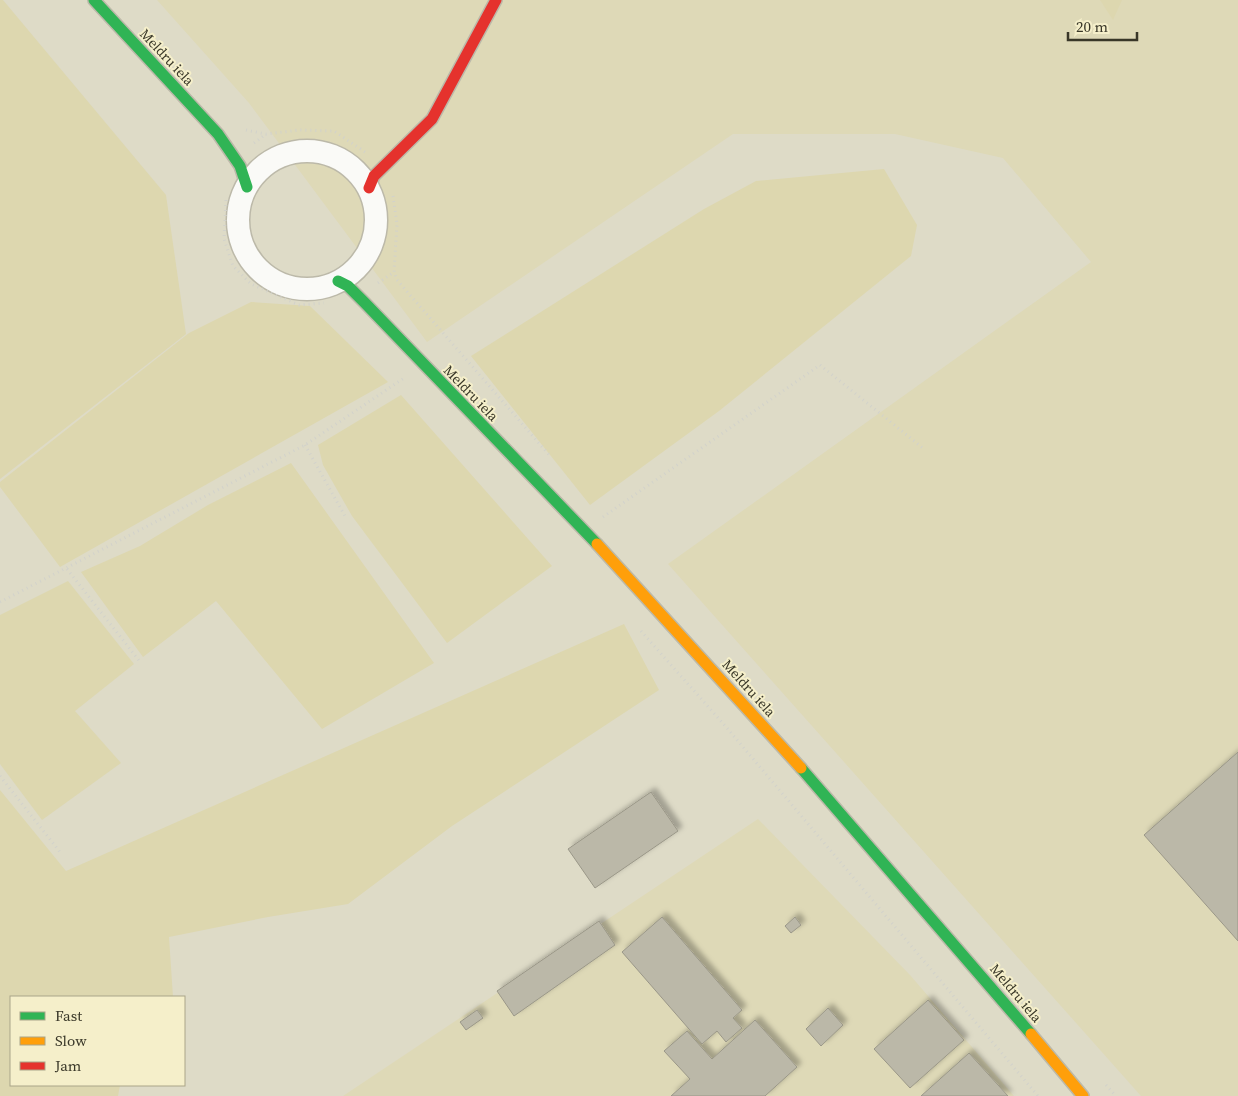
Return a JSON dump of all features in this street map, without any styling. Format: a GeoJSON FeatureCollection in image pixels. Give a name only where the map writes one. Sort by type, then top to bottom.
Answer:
{"type":"FeatureCollection","features":[{"type":"Feature","properties":{"kind":"street","name":"Meldru iela"},"geometry":{"type":"LineString","coordinates":[[94,0],[218,134],[240,166],[237,190]]}},
{"type":"Feature","properties":{"kind":"street"},"geometry":{"type":"LineString","coordinates":[[351,166],[377,164],[405,144],[432,119],[496,0]]}},
{"type":"Feature","properties":{"kind":"street"},"geometry":{"type":"LineString","coordinates":[[218,134],[245,155],[266,165]]}},
{"type":"Feature","properties":{"kind":"street"},"geometry":{"type":"LineString","coordinates":[[310,151],[330,155],[351,166],[365,180],[374,199],[377,222],[372,244],[361,264],[338,281],[324,287],[302,289],[281,284],[262,273],[248,256],[240,236],[238,215],[243,194],[237,190],[266,165],[289,153],[310,151]]}},
{"type":"Feature","properties":{"kind":"street"},"geometry":{"type":"LineString","coordinates":[[368,188],[377,164]]}},
{"type":"Feature","properties":{"kind":"street"},"geometry":{"type":"LineString","coordinates":[[361,264],[361,274],[376,314]]}},
{"type":"Feature","properties":{"kind":"street","name":"Meldru iela"},"geometry":{"type":"LineString","coordinates":[[338,281],[348,286],[376,314],[584,530],[718,675],[944,932],[1083,1096]]}},
{"type":"Feature","properties":{"kind":"path"},"geometry":{"type":"LineString","coordinates":[[240,128],[266,134],[299,130],[334,131],[377,164],[388,180],[394,205],[397,224],[394,272],[397,280],[553,459]]}},
{"type":"Feature","properties":{"kind":"path"},"geometry":{"type":"LineString","coordinates":[[237,190],[224,239],[233,266],[251,284],[299,305],[322,302],[329,304]]}},
{"type":"Feature","properties":{"kind":"path"},"geometry":{"type":"LineString","coordinates":[[584,530],[820,365],[924,449]]}},
{"type":"Feature","properties":{"kind":"path"},"geometry":{"type":"LineString","coordinates":[[0,602],[304,445],[407,376],[401,369]]}},
{"type":"Feature","properties":{"kind":"path"},"geometry":{"type":"LineString","coordinates":[[304,445],[345,516]]}},
{"type":"Feature","properties":{"kind":"path"},"geometry":{"type":"LineString","coordinates":[[597,509],[610,524]]}},
{"type":"Feature","properties":{"kind":"path"},"geometry":{"type":"LineString","coordinates":[[67,569],[141,663]]}},
{"type":"Feature","properties":{"kind":"path"},"geometry":{"type":"LineString","coordinates":[[639,630],[733,736],[1038,1096]]}},
{"type":"Feature","properties":{"kind":"path"},"geometry":{"type":"LineString","coordinates":[[0,776],[60,852]]}},
{"type":"Feature","properties":{"kind":"path"},"geometry":{"type":"LineString","coordinates":[[1103,1081],[1116,1096]]}},
{"type":"Feature","properties":{"kind":"shaded area"},"geometry":{"type":"Polygon","coordinates":[[[0,0],[3,0],[166,195],[186,334],[0,479],[0,0]]]}},
{"type":"Feature","properties":{"kind":"shaded area"},"geometry":{"type":"Polygon","coordinates":[[[157,0],[1238,0],[1238,1096],[1141,1096],[668,564],[1091,262],[1003,158],[895,134],[733,134],[427,342],[249,103],[157,0]]]}},
{"type":"Feature","properties":{"kind":"shaded area"},"geometry":{"type":"Polygon","coordinates":[[[1100,0],[1122,0],[1113,20],[1100,0]]]}},
{"type":"Feature","properties":{"kind":"shaded area"},"geometry":{"type":"Polygon","coordinates":[[[884,169],[917,225],[911,256],[719,411],[590,505],[471,356],[704,209],[756,181],[884,169]]]}},
{"type":"Feature","properties":{"kind":"shaded area"},"geometry":{"type":"Polygon","coordinates":[[[251,302],[310,306],[388,382],[60,567],[0,487],[0,482],[189,333],[251,302]]]}},
{"type":"Feature","properties":{"kind":"shaded area"},"geometry":{"type":"Polygon","coordinates":[[[401,395],[552,566],[447,643],[352,516],[323,465],[318,445],[401,395]]]}},
{"type":"Feature","properties":{"kind":"shaded area"},"geometry":{"type":"Polygon","coordinates":[[[291,463],[434,663],[322,729],[216,601],[143,657],[81,572],[140,546],[208,505],[291,463]]]}},
{"type":"Feature","properties":{"kind":"shaded area"},"geometry":{"type":"Polygon","coordinates":[[[68,581],[134,664],[75,711],[121,763],[42,820],[0,764],[0,615],[68,581]]]}},
{"type":"Feature","properties":{"kind":"shaded area"},"geometry":{"type":"Polygon","coordinates":[[[624,624],[659,690],[452,826],[348,904],[268,917],[169,937],[173,996],[10,996],[10,1086],[120,1086],[118,1096],[0,1096],[0,790],[66,871],[624,624]]]}},
{"type":"Feature","properties":{"kind":"shaded area"},"geometry":{"type":"Polygon","coordinates":[[[758,819],[910,975],[1014,1096],[343,1096],[758,819]]]}},
{"type":"Feature","properties":{"kind":"building"},"geometry":{"type":"Polygon","coordinates":[[[1238,752],[1238,941],[1144,835],[1238,752]]]}},
{"type":"Feature","properties":{"kind":"building"},"geometry":{"type":"Polygon","coordinates":[[[651,792],[678,831],[595,888],[568,849],[651,792]]]}},
{"type":"Feature","properties":{"kind":"building"},"geometry":{"type":"Polygon","coordinates":[[[662,917],[742,1010],[733,1018],[742,1028],[726,1042],[717,1031],[702,1044],[622,952],[662,917]]]}},
{"type":"Feature","properties":{"kind":"building"},"geometry":{"type":"Polygon","coordinates":[[[795,917],[801,925],[791,933],[785,926],[795,917]]]}},
{"type":"Feature","properties":{"kind":"building"},"geometry":{"type":"Polygon","coordinates":[[[599,921],[615,945],[514,1016],[497,991],[599,921]]]}},
{"type":"Feature","properties":{"kind":"building"},"geometry":{"type":"Polygon","coordinates":[[[928,1000],[964,1040],[910,1088],[874,1049],[928,1000]]]}},
{"type":"Feature","properties":{"kind":"building"},"geometry":{"type":"Polygon","coordinates":[[[828,1008],[843,1025],[821,1046],[806,1029],[828,1008]]]}},
{"type":"Feature","properties":{"kind":"building"},"geometry":{"type":"Polygon","coordinates":[[[477,1010],[483,1018],[466,1030],[460,1022],[477,1010]]]}},
{"type":"Feature","properties":{"kind":"building"},"geometry":{"type":"Polygon","coordinates":[[[755,1020],[797,1067],[765,1096],[671,1096],[690,1079],[664,1051],[687,1031],[712,1059],[755,1020]]]}},
{"type":"Feature","properties":{"kind":"building"},"geometry":{"type":"Polygon","coordinates":[[[969,1053],[1008,1096],[921,1096],[969,1053]]]}},
{"type":"Feature","properties":{"kind":"traffic: fast"},"geometry":{"type":"LineString","coordinates":[[94,0],[218,134],[240,166],[247,187]]}},
{"type":"Feature","properties":{"kind":"traffic: fast"},"geometry":{"type":"LineString","coordinates":[[338,281],[348,286],[365,303],[597,544]]}},
{"type":"Feature","properties":{"kind":"traffic: fast"},"geometry":{"type":"LineString","coordinates":[[801,768],[1031,1034]]}},
{"type":"Feature","properties":{"kind":"traffic: slow"},"geometry":{"type":"LineString","coordinates":[[597,544],[801,768]]}},
{"type":"Feature","properties":{"kind":"traffic: slow"},"geometry":{"type":"LineString","coordinates":[[1031,1034],[1083,1096]]}},
{"type":"Feature","properties":{"kind":"traffic: jam"},"geometry":{"type":"LineString","coordinates":[[369,188],[374,176],[432,119],[496,0]]}}]}
